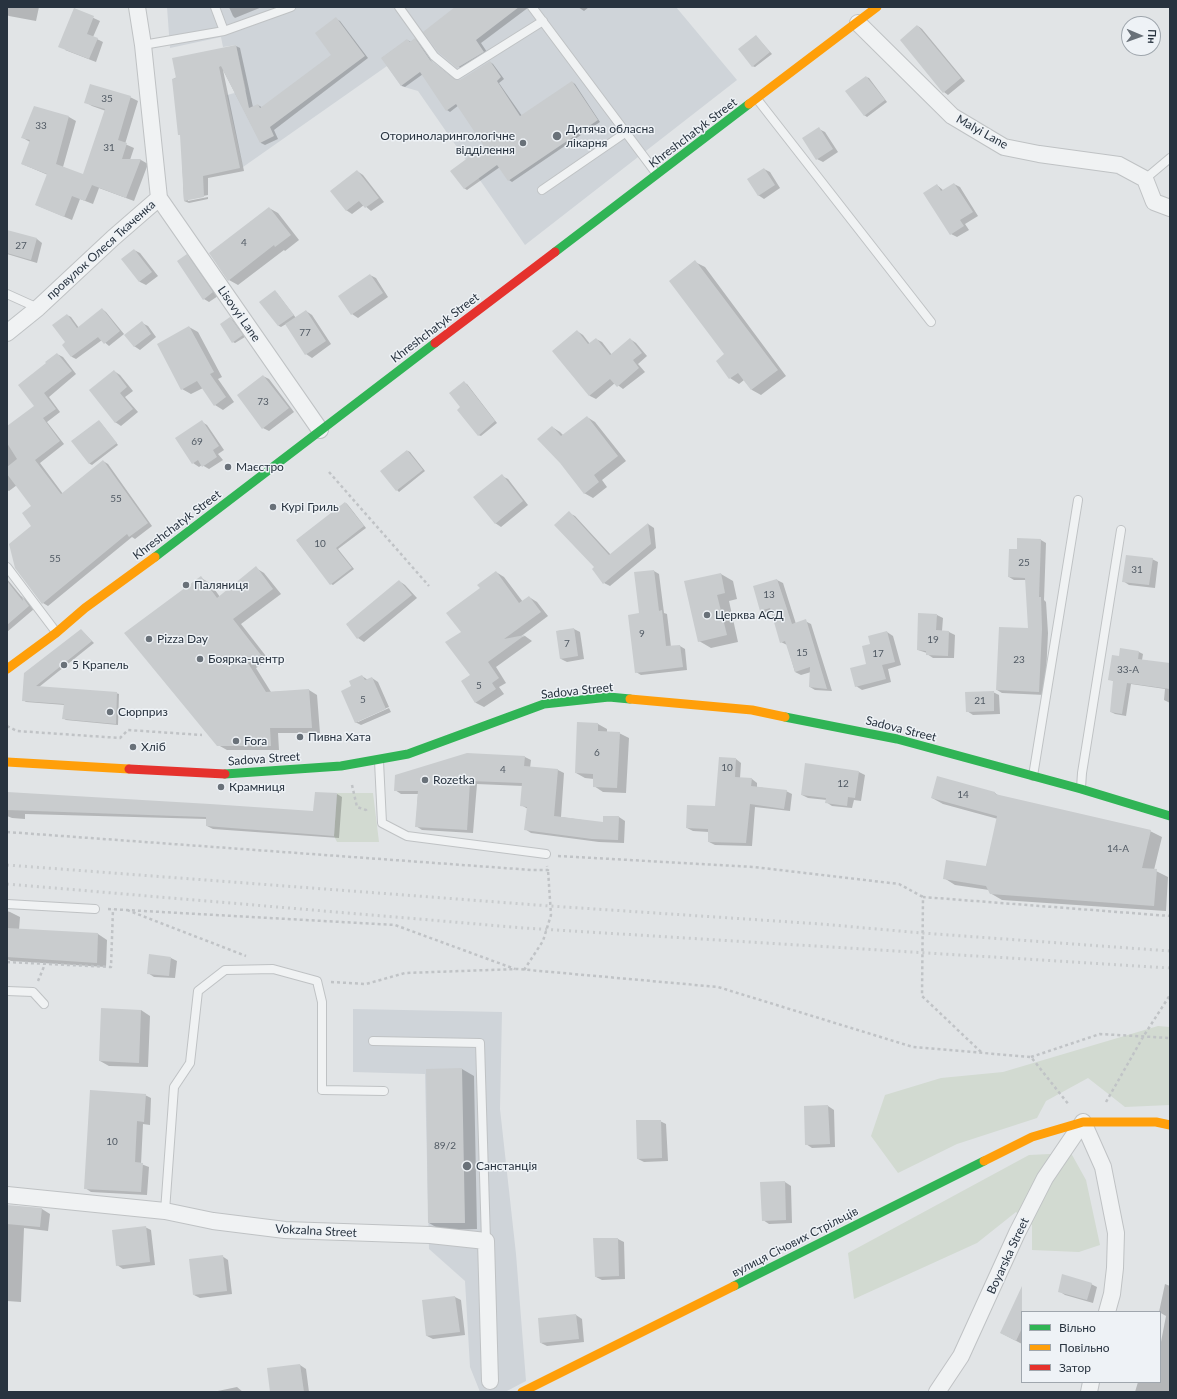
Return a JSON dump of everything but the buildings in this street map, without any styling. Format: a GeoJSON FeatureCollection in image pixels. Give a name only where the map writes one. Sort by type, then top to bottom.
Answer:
{"type":"FeatureCollection","features":[{"type":"Feature","properties":{"kind":"street","name":"провулок Олеся Ткаченка"},"geometry":{"type":"LineString","coordinates":[[7,333],[38,308],[113,238],[159,198],[143,45],[137,7]]}},
{"type":"Feature","properties":{"kind":"street","name":"Khreshchatyk Street"},"geometry":{"type":"LineString","coordinates":[[7,669],[56,633],[85,608],[134,574],[299,448],[320,430],[878,7]]}},
{"type":"Feature","properties":{"kind":"street","name":"Malyi Lane"},"geometry":{"type":"LineString","coordinates":[[858,23],[952,116],[1004,147],[1039,154],[1119,165],[1145,179]]}},
{"type":"Feature","properties":{"kind":"street"},"geometry":{"type":"LineString","coordinates":[[1145,179],[1154,202],[1170,208]]}},
{"type":"Feature","properties":{"kind":"street","name":"Lisovyi Lane"},"geometry":{"type":"LineString","coordinates":[[159,198],[320,430]]}},
{"type":"Feature","properties":{"kind":"street","name":"Sadova Street"},"geometry":{"type":"LineString","coordinates":[[7,762],[222,774],[341,766],[408,754],[544,704],[609,697],[752,710],[897,738],[1081,789],[1170,816]]}},
{"type":"Feature","properties":{"kind":"street"},"geometry":{"type":"LineString","coordinates":[[1083,1122],[1102,1167],[1116,1233],[1115,1268],[1112,1294],[1107,1311]]}},
{"type":"Feature","properties":{"kind":"street","name":"вулиця Січових Стрільців"},"geometry":{"type":"LineString","coordinates":[[522,1392],[1032,1138],[1083,1122],[1156,1122],[1170,1125]]}},
{"type":"Feature","properties":{"kind":"street","name":"Boyarska Street"},"geometry":{"type":"LineString","coordinates":[[937,1392],[961,1356],[1017,1233],[1046,1178],[1083,1122]]}},
{"type":"Feature","properties":{"kind":"street","name":"Vokzalna Street"},"geometry":{"type":"LineString","coordinates":[[7,1195],[165,1211],[213,1221],[285,1230],[430,1235],[486,1241]]}},
{"type":"Feature","properties":{"kind":"street"},"geometry":{"type":"LineString","coordinates":[[486,1241],[490,1381]]}},
{"type":"Feature","properties":{"kind":"lane"},"geometry":{"type":"LineString","coordinates":[[215,7],[224,32]]}},
{"type":"Feature","properties":{"kind":"lane"},"geometry":{"type":"LineString","coordinates":[[143,45],[224,32],[291,7]]}},
{"type":"Feature","properties":{"kind":"lane"},"geometry":{"type":"LineString","coordinates":[[399,7],[434,56],[457,75],[543,21]]}},
{"type":"Feature","properties":{"kind":"lane"},"geometry":{"type":"LineString","coordinates":[[532,7],[657,175]]}},
{"type":"Feature","properties":{"kind":"lane"},"geometry":{"type":"LineString","coordinates":[[757,99],[931,322]]}},
{"type":"Feature","properties":{"kind":"lane"},"geometry":{"type":"LineString","coordinates":[[542,190],[625,133]]}},
{"type":"Feature","properties":{"kind":"lane"},"geometry":{"type":"LineString","coordinates":[[1145,179],[1170,158]]}},
{"type":"Feature","properties":{"kind":"lane"},"geometry":{"type":"LineString","coordinates":[[7,294],[38,308]]}},
{"type":"Feature","properties":{"kind":"lane"},"geometry":{"type":"LineString","coordinates":[[1033,776],[1078,500]]}},
{"type":"Feature","properties":{"kind":"lane"},"geometry":{"type":"LineString","coordinates":[[1081,789],[1082,773],[1121,530]]}},
{"type":"Feature","properties":{"kind":"lane"},"geometry":{"type":"LineString","coordinates":[[7,567],[56,633]]}},
{"type":"Feature","properties":{"kind":"lane"},"geometry":{"type":"LineString","coordinates":[[379,759],[382,823],[407,836],[546,854]]}},
{"type":"Feature","properties":{"kind":"lane"},"geometry":{"type":"LineString","coordinates":[[7,904],[95,909]]}},
{"type":"Feature","properties":{"kind":"lane"},"geometry":{"type":"LineString","coordinates":[[165,1211],[174,1087],[190,1063],[198,991],[225,970],[273,968],[317,981],[322,1002],[322,1090],[384,1091]]}},
{"type":"Feature","properties":{"kind":"lane"},"geometry":{"type":"LineString","coordinates":[[7,991],[33,992],[44,1004]]}},
{"type":"Feature","properties":{"kind":"lane"},"geometry":{"type":"LineString","coordinates":[[372,1041],[480,1043],[486,1241]]}},
{"type":"Feature","properties":{"kind":"path"},"geometry":{"type":"LineString","coordinates":[[329,472],[429,586]]}},
{"type":"Feature","properties":{"kind":"path"},"geometry":{"type":"LineString","coordinates":[[7,726],[17,732],[120,738],[128,730],[202,734]]}},
{"type":"Feature","properties":{"kind":"path"},"geometry":{"type":"LineString","coordinates":[[350,779],[357,807],[366,810],[370,820],[382,823]]}},
{"type":"Feature","properties":{"kind":"path"},"geometry":{"type":"LineString","coordinates":[[7,832],[532,870]]}},
{"type":"Feature","properties":{"kind":"path"},"geometry":{"type":"LineString","coordinates":[[546,854],[577,858],[754,867],[898,884],[923,897],[1170,916]]}},
{"type":"Feature","properties":{"kind":"path"},"geometry":{"type":"LineString","coordinates":[[524,970],[543,941],[551,915],[548,870]]}},
{"type":"Feature","properties":{"kind":"path"},"geometry":{"type":"LineString","coordinates":[[923,897],[922,996],[982,1052]]}},
{"type":"Feature","properties":{"kind":"path"},"geometry":{"type":"LineString","coordinates":[[95,909],[395,925],[518,969],[718,987],[913,1047],[1031,1057],[1100,1034],[1170,1038]]}},
{"type":"Feature","properties":{"kind":"path"},"geometry":{"type":"LineString","coordinates":[[7,962],[111,967],[113,909]]}},
{"type":"Feature","properties":{"kind":"path"},"geometry":{"type":"LineString","coordinates":[[125,910],[244,955],[273,968]]}},
{"type":"Feature","properties":{"kind":"path"},"geometry":{"type":"LineString","coordinates":[[317,981],[366,984],[405,973],[518,969]]}},
{"type":"Feature","properties":{"kind":"path"},"geometry":{"type":"LineString","coordinates":[[1031,1057],[1083,1122],[1108,1100],[1170,995]]}},
{"type":"Feature","properties":{"kind":"shaded area","name":"Дитяча обласна лікарня"},"geometry":{"type":"Polygon","coordinates":[[[167,7],[676,7],[737,80],[525,245],[418,91],[401,86],[387,66],[243,167],[227,95],[246,90],[236,45],[223,47],[221,37],[170,48],[167,7]]]}},
{"type":"Feature","properties":{"kind":"shaded area"},"geometry":{"type":"Polygon","coordinates":[[[337,793],[373,793],[379,842],[337,842],[334,836],[337,793]]]}},
{"type":"Feature","properties":{"kind":"shaded area","name":"Санстанція"},"geometry":{"type":"Polygon","coordinates":[[[353,1009],[502,1012],[500,1109],[516,1254],[526,1381],[505,1392],[480,1392],[470,1367],[465,1281],[429,1249],[425,1074],[353,1072],[353,1009]]]}},
{"type":"Feature","properties":{"kind":"shaded area"},"geometry":{"type":"Polygon","coordinates":[[[1158,1026],[1170,1027],[1170,1105],[1125,1107],[1088,1078],[1046,1101],[1037,1118],[957,1144],[898,1173],[871,1136],[885,1095],[941,1078],[1003,1072],[1158,1026]]]}},
{"type":"Feature","properties":{"kind":"shaded area"},"geometry":{"type":"Polygon","coordinates":[[[1071,1153],[1086,1180],[1100,1245],[1079,1252],[1032,1250],[1032,1225],[1016,1212],[977,1243],[854,1299],[848,1253],[1029,1155],[1071,1153]]]}},
{"type":"Feature","properties":{"kind":"railway"},"geometry":{"type":"LineString","coordinates":[[7,865],[1170,951]]}},
{"type":"Feature","properties":{"kind":"railway"},"geometry":{"type":"LineString","coordinates":[[7,884],[524,928],[1170,968]]}},
{"type":"Feature","properties":{"kind":"traffic: fast"},"geometry":{"type":"LineString","coordinates":[[555,252],[749,104]]}},
{"type":"Feature","properties":{"kind":"traffic: fast"},"geometry":{"type":"LineString","coordinates":[[155,557],[435,343]]}},
{"type":"Feature","properties":{"kind":"traffic: fast"},"geometry":{"type":"LineString","coordinates":[[225,774],[341,766],[408,754],[544,704],[609,697],[630,699]]}},
{"type":"Feature","properties":{"kind":"traffic: fast"},"geometry":{"type":"LineString","coordinates":[[785,717],[897,739],[1081,789],[1170,816]]}},
{"type":"Feature","properties":{"kind":"traffic: fast"},"geometry":{"type":"LineString","coordinates":[[734,1286],[984,1161]]}},
{"type":"Feature","properties":{"kind":"traffic: slow"},"geometry":{"type":"LineString","coordinates":[[749,104],[877,7]]}},
{"type":"Feature","properties":{"kind":"traffic: slow"},"geometry":{"type":"LineString","coordinates":[[7,669],[56,633],[85,608],[155,557]]}},
{"type":"Feature","properties":{"kind":"traffic: slow"},"geometry":{"type":"LineString","coordinates":[[630,699],[752,710],[785,717]]}},
{"type":"Feature","properties":{"kind":"traffic: slow"},"geometry":{"type":"LineString","coordinates":[[7,762],[129,769]]}},
{"type":"Feature","properties":{"kind":"traffic: slow"},"geometry":{"type":"LineString","coordinates":[[984,1161],[1032,1137],[1083,1122],[1156,1122],[1170,1125]]}},
{"type":"Feature","properties":{"kind":"traffic: slow"},"geometry":{"type":"LineString","coordinates":[[522,1392],[734,1286]]}},
{"type":"Feature","properties":{"kind":"traffic: jam"},"geometry":{"type":"LineString","coordinates":[[435,343],[555,252]]}},
{"type":"Feature","properties":{"kind":"traffic: jam"},"geometry":{"type":"LineString","coordinates":[[129,769],[225,774]]}},
{"type":"Feature","properties":{"kind":"place","name":"Дитяча обласна лікарня"},"geometry":{"type":"Point","coordinates":[557,136]}},
{"type":"Feature","properties":{"kind":"place","name":"Оториноларингологічне відділення"},"geometry":{"type":"Point","coordinates":[523,143]}},
{"type":"Feature","properties":{"kind":"place","name":"Маєстро"},"geometry":{"type":"Point","coordinates":[228,467]}},
{"type":"Feature","properties":{"kind":"place","name":"Курі Гриль"},"geometry":{"type":"Point","coordinates":[273,507]}},
{"type":"Feature","properties":{"kind":"place","name":"Паляниця"},"geometry":{"type":"Point","coordinates":[186,585]}},
{"type":"Feature","properties":{"kind":"place","name":"Церква АСД"},"geometry":{"type":"Point","coordinates":[707,615]}},
{"type":"Feature","properties":{"kind":"place","name":"Pizza Day"},"geometry":{"type":"Point","coordinates":[149,639]}},
{"type":"Feature","properties":{"kind":"place","name":"Боярка-центр"},"geometry":{"type":"Point","coordinates":[200,659]}},
{"type":"Feature","properties":{"kind":"place","name":"5 Крапель"},"geometry":{"type":"Point","coordinates":[64,665]}},
{"type":"Feature","properties":{"kind":"place","name":"Сюрприз"},"geometry":{"type":"Point","coordinates":[110,712]}},
{"type":"Feature","properties":{"kind":"place","name":"Пивна Хата"},"geometry":{"type":"Point","coordinates":[300,737]}},
{"type":"Feature","properties":{"kind":"place","name":"Fora"},"geometry":{"type":"Point","coordinates":[236,741]}},
{"type":"Feature","properties":{"kind":"place","name":"Хліб"},"geometry":{"type":"Point","coordinates":[133,747]}},
{"type":"Feature","properties":{"kind":"place","name":"Rozetka"},"geometry":{"type":"Point","coordinates":[425,780]}},
{"type":"Feature","properties":{"kind":"place","name":"Крамниця"},"geometry":{"type":"Point","coordinates":[221,787]}},
{"type":"Feature","properties":{"kind":"place","name":"Санстанція"},"geometry":{"type":"Point","coordinates":[467,1166]}}]}
